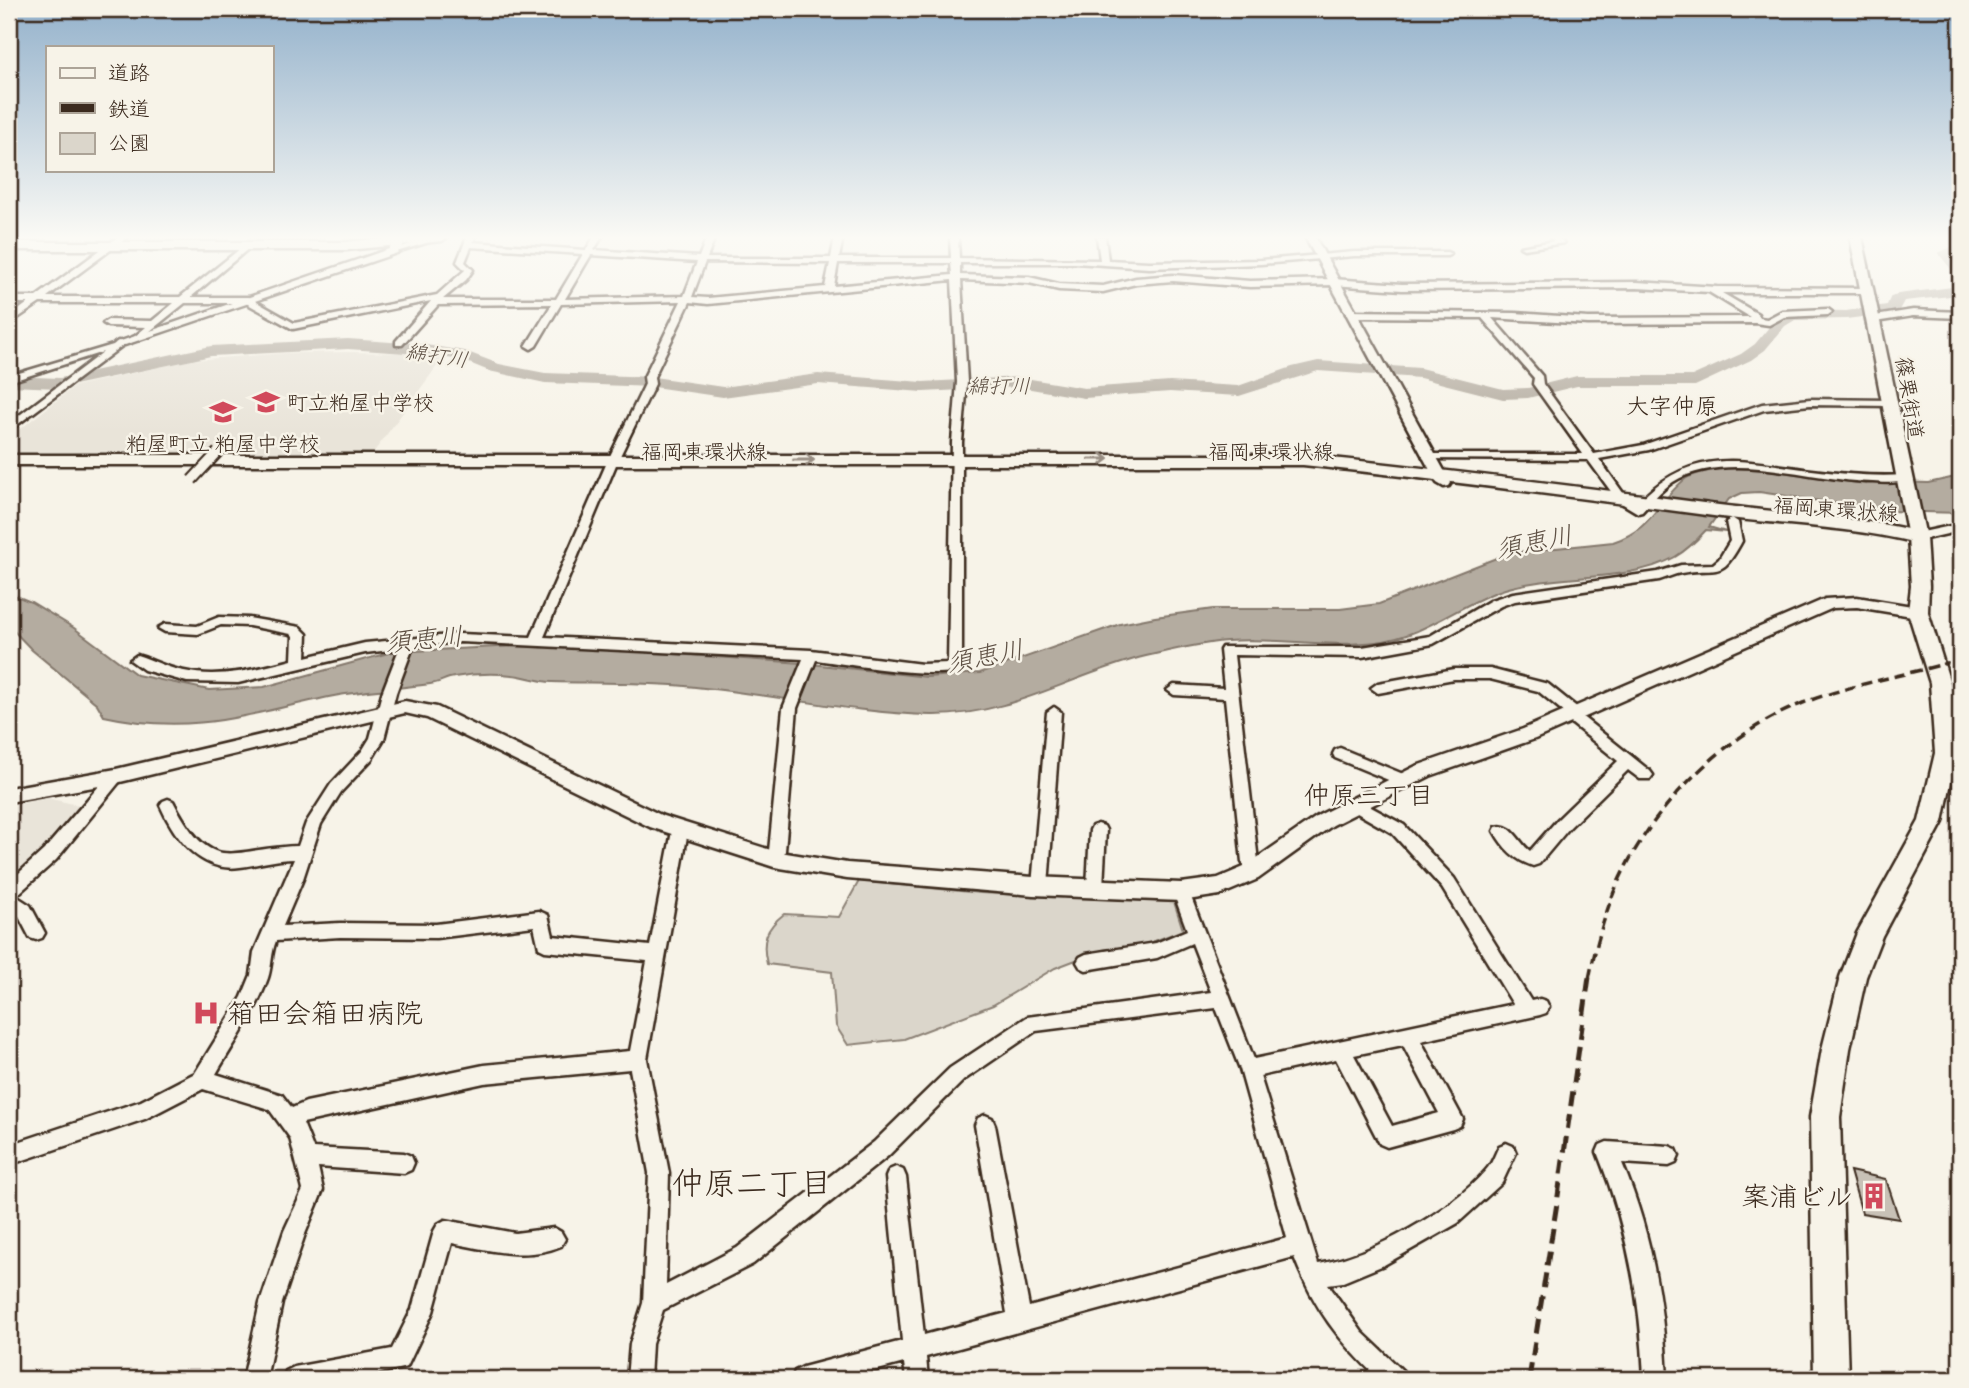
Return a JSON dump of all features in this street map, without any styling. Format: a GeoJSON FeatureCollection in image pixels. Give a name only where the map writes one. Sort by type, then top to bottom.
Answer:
{"type":"FeatureCollection","features":[{"type":"Feature","properties":{"kind":"main road","name":"篠栗街道"},"geometry":{"type":"LineString","coordinates":[[1831,1379],[1825,1117],[1836,1049],[1853,977],[1870,933],[1931,822],[1953,755],[1940,683],[1918,612],[1920,586],[1916,530],[1898,453],[1891,403],[1870,302]]}},
{"type":"Feature","properties":{"kind":"main road","name":"福岡東環状線"},"geometry":{"type":"LineString","coordinates":[[9,460],[610,467],[957,467],[1319,473],[1441,478],[1622,499],[1647,507]]}},
{"type":"Feature","properties":{"kind":"main road","name":"福岡東環状線"},"geometry":{"type":"LineString","coordinates":[[9,474],[610,467]]}},
{"type":"Feature","properties":{"kind":"main road","name":"福岡東環状線"},"geometry":{"type":"LineString","coordinates":[[1441,478],[1861,536],[1916,530]]}},
{"type":"Feature","properties":{"kind":"street"},"geometry":{"type":"LineString","coordinates":[[9,321],[36,302]]}},
{"type":"Feature","properties":{"kind":"street"},"geometry":{"type":"LineString","coordinates":[[139,337],[179,302]]}},
{"type":"Feature","properties":{"kind":"street"},"geometry":{"type":"LineString","coordinates":[[9,379],[243,302]]}},
{"type":"Feature","properties":{"kind":"street"},"geometry":{"type":"LineString","coordinates":[[251,302],[293,326],[424,302]]}},
{"type":"Feature","properties":{"kind":"street"},"geometry":{"type":"LineString","coordinates":[[400,343],[437,302]]}},
{"type":"Feature","properties":{"kind":"street"},"geometry":{"type":"LineString","coordinates":[[531,346],[559,302]]}},
{"type":"Feature","properties":{"kind":"street"},"geometry":{"type":"LineString","coordinates":[[536,639],[684,302]]}},
{"type":"Feature","properties":{"kind":"street"},"geometry":{"type":"LineString","coordinates":[[137,660],[168,673],[238,678],[365,648],[460,638],[536,639],[922,669],[955,668],[957,467],[961,386],[959,302]]}},
{"type":"Feature","properties":{"kind":"street"},"geometry":{"type":"LineString","coordinates":[[1344,302],[1441,478]]}},
{"type":"Feature","properties":{"kind":"street"},"geometry":{"type":"LineString","coordinates":[[1732,302],[1755,316],[1755,320]]}},
{"type":"Feature","properties":{"kind":"street"},"geometry":{"type":"LineString","coordinates":[[1839,302],[1913,313],[1960,315]]}},
{"type":"Feature","properties":{"kind":"street"},"geometry":{"type":"LineString","coordinates":[[1350,314],[1581,321],[1769,322],[1782,314],[1828,312]]}},
{"type":"Feature","properties":{"kind":"street"},"geometry":{"type":"LineString","coordinates":[[1486,317],[1539,378],[1540,388],[1622,499]]}},
{"type":"Feature","properties":{"kind":"street"},"geometry":{"type":"LineString","coordinates":[[108,323],[154,324]]}},
{"type":"Feature","properties":{"kind":"street"},"geometry":{"type":"LineString","coordinates":[[9,428],[121,343]]}},
{"type":"Feature","properties":{"kind":"street"},"geometry":{"type":"LineString","coordinates":[[1428,457],[1593,457],[1645,448],[1762,407],[1778,404],[1825,401],[1891,403]]}},
{"type":"Feature","properties":{"kind":"street"},"geometry":{"type":"LineString","coordinates":[[192,480],[218,452]]}},
{"type":"Feature","properties":{"kind":"street"},"geometry":{"type":"LineString","coordinates":[[1647,507],[1667,481],[1700,466],[1723,462],[1750,462],[1801,472],[1904,481]]}},
{"type":"Feature","properties":{"kind":"street"},"geometry":{"type":"LineString","coordinates":[[1255,870],[1250,862],[1227,650],[1362,652],[1433,640],[1496,603],[1513,597],[1659,576],[1680,569],[1712,570],[1724,563],[1736,541],[1740,519]]}},
{"type":"Feature","properties":{"kind":"street"},"geometry":{"type":"LineString","coordinates":[[1916,530],[1960,528]]}},
{"type":"Feature","properties":{"kind":"street"},"geometry":{"type":"LineString","coordinates":[[9,795],[116,776],[387,701],[431,712],[627,808],[680,831],[774,859],[847,871],[1040,886],[1181,892],[1220,886],[1255,870],[1326,820],[1423,771],[1529,734],[1831,603],[1857,603],[1918,612]]}},
{"type":"Feature","properties":{"kind":"street"},"geometry":{"type":"LineString","coordinates":[[165,628],[198,630],[219,621],[249,622],[295,631],[299,634],[299,663]]}},
{"type":"Feature","properties":{"kind":"street"},"geometry":{"type":"LineString","coordinates":[[9,1155],[145,1109],[202,1079],[249,1002],[260,975],[263,952],[295,879],[314,823],[336,788],[367,755],[377,739],[406,645]]}},
{"type":"Feature","properties":{"kind":"street"},"geometry":{"type":"LineString","coordinates":[[774,859],[777,851],[790,708],[810,659]]}},
{"type":"Feature","properties":{"kind":"street"},"geometry":{"type":"LineString","coordinates":[[1378,688],[1454,674],[1490,674],[1543,687],[1645,775]]}},
{"type":"Feature","properties":{"kind":"street"},"geometry":{"type":"LineString","coordinates":[[1940,683],[1951,699],[1960,724]]}},
{"type":"Feature","properties":{"kind":"street"},"geometry":{"type":"LineString","coordinates":[[1174,690],[1232,693]]}},
{"type":"Feature","properties":{"kind":"street"},"geometry":{"type":"LineString","coordinates":[[1040,886],[1054,712]]}},
{"type":"Feature","properties":{"kind":"street"},"geometry":{"type":"LineString","coordinates":[[1340,754],[1403,780]]}},
{"type":"Feature","properties":{"kind":"street"},"geometry":{"type":"LineString","coordinates":[[1502,831],[1521,854],[1533,859],[1627,762]]}},
{"type":"Feature","properties":{"kind":"street"},"geometry":{"type":"LineString","coordinates":[[9,892],[50,855],[116,776]]}},
{"type":"Feature","properties":{"kind":"street"},"geometry":{"type":"LineString","coordinates":[[1249,1069],[1533,1008],[1448,883],[1398,829],[1355,804]]}},
{"type":"Feature","properties":{"kind":"street"},"geometry":{"type":"LineString","coordinates":[[168,805],[184,835],[211,857],[229,861],[275,853],[303,852]]}},
{"type":"Feature","properties":{"kind":"street"},"geometry":{"type":"LineString","coordinates":[[1095,887],[1098,830]]}},
{"type":"Feature","properties":{"kind":"street"},"geometry":{"type":"LineString","coordinates":[[639,1379],[641,1344],[654,1303],[659,1173],[638,1059],[680,831]]}},
{"type":"Feature","properties":{"kind":"street"},"geometry":{"type":"LineString","coordinates":[[1181,892],[1249,1069],[1300,1245],[1312,1276],[1329,1308],[1354,1340],[1395,1379]]}},
{"type":"Feature","properties":{"kind":"street"},"geometry":{"type":"LineString","coordinates":[[9,900],[23,905],[29,923],[36,933]]}},
{"type":"Feature","properties":{"kind":"street"},"geometry":{"type":"LineString","coordinates":[[272,934],[340,930],[436,931],[539,918],[542,920],[545,943],[657,954]]}},
{"type":"Feature","properties":{"kind":"street"},"geometry":{"type":"LineString","coordinates":[[1086,962],[1157,950],[1195,934]]}},
{"type":"Feature","properties":{"kind":"street"},"geometry":{"type":"LineString","coordinates":[[654,1303],[745,1256],[881,1149],[957,1074],[1033,1023],[1221,999]]}},
{"type":"Feature","properties":{"kind":"street"},"geometry":{"type":"LineString","coordinates":[[1341,1050],[1387,1137],[1453,1119],[1408,1035]]}},
{"type":"Feature","properties":{"kind":"street"},"geometry":{"type":"LineString","coordinates":[[290,1118],[306,1112],[484,1074],[638,1059]]}},
{"type":"Feature","properties":{"kind":"street"},"geometry":{"type":"LineString","coordinates":[[202,1079],[275,1102],[299,1133],[313,1189],[295,1231],[271,1303],[254,1379]]}},
{"type":"Feature","properties":{"kind":"street"},"geometry":{"type":"LineString","coordinates":[[985,1125],[1020,1321]]}},
{"type":"Feature","properties":{"kind":"street"},"geometry":{"type":"LineString","coordinates":[[1656,1379],[1648,1287],[1622,1183],[1607,1152],[1669,1156]]}},
{"type":"Feature","properties":{"kind":"street"},"geometry":{"type":"LineString","coordinates":[[1312,1276],[1343,1272],[1376,1258],[1451,1216],[1495,1176],[1506,1153]]}},
{"type":"Feature","properties":{"kind":"street"},"geometry":{"type":"LineString","coordinates":[[307,1158],[404,1163]]}},
{"type":"Feature","properties":{"kind":"street"},"geometry":{"type":"LineString","coordinates":[[895,1177],[917,1379]]}},
{"type":"Feature","properties":{"kind":"street"},"geometry":{"type":"LineString","coordinates":[[294,1379],[399,1359],[422,1312],[445,1231],[515,1244],[554,1239]]}},
{"type":"Feature","properties":{"kind":"street"},"geometry":{"type":"LineString","coordinates":[[803,1379],[1300,1245]]}},
{"type":"Feature","properties":{"kind":"shaded area","name":"粕屋町立 粕屋中学校"},"geometry":{"type":"Polygon","coordinates":[[[288,353],[402,353],[443,358],[373,453],[244,453],[246,451],[196,450],[191,454],[9,454],[9,438],[75,386],[191,360],[288,353]]]}},
{"type":"Feature","properties":{"kind":"shaded area"},"geometry":{"type":"Polygon","coordinates":[[[1722,468],[1761,469],[1865,484],[1864,481],[1928,483],[1960,476],[1960,513],[1887,511],[1759,492],[1742,493],[1729,499],[1709,527],[1726,532],[1706,530],[1684,551],[1657,565],[1636,571],[1525,584],[1505,589],[1473,602],[1426,627],[1394,639],[1358,644],[1264,640],[1217,642],[1146,656],[988,709],[931,715],[839,707],[685,686],[547,682],[490,674],[337,695],[215,721],[162,724],[104,716],[97,704],[32,650],[9,626],[9,593],[31,602],[74,628],[137,675],[209,690],[264,687],[392,652],[520,646],[802,663],[927,677],[980,673],[1120,624],[1213,609],[1340,609],[1379,604],[1509,553],[1613,542],[1626,537],[1646,523],[1685,479],[1722,468]]]}},
{"type":"Feature","properties":{"kind":"shaded area"},"geometry":{"type":"Polygon","coordinates":[[[47,798],[82,806],[40,856],[9,884],[9,806],[47,798]]]}},
{"type":"Feature","properties":{"kind":"green space"},"geometry":{"type":"Polygon","coordinates":[[[859,881],[981,893],[1174,902],[1183,930],[1144,945],[1102,950],[1055,968],[993,1005],[904,1039],[848,1045],[836,1026],[832,972],[767,964],[765,942],[773,924],[784,914],[839,917],[859,881]]]}},
{"type":"Feature","properties":{"kind":"building","name":"案浦ビル"},"geometry":{"type":"Polygon","coordinates":[[[1850,1171],[1886,1179],[1899,1219],[1862,1213],[1850,1171]]]}},
{"type":"Feature","properties":{"kind":"waterway","name":"綿打川"},"geometry":{"type":"LineString","coordinates":[[9,381],[60,383],[211,351],[348,344],[419,349],[465,356],[495,368],[545,378],[654,382],[723,392],[818,379],[923,387],[1019,382],[1084,393],[1170,387],[1239,391],[1298,370],[1318,366],[1420,373],[1503,394],[1528,393],[1577,381],[1695,381],[1746,357],[1760,347],[1780,323],[1790,317],[1805,314],[1846,315],[1893,309],[1895,302]]}},
{"type":"Feature","properties":{"kind":"railway"},"geometry":{"type":"LineString","coordinates":[[1942,664],[1960,659]]}},
{"type":"Feature","properties":{"kind":"railway"},"geometry":{"type":"LineString","coordinates":[[1589,979],[1606,913],[1628,862],[1667,805],[1690,779],[1716,756],[1773,717],[1803,703],[1948,663]]}},
{"type":"Feature","properties":{"kind":"railway"},"geometry":{"type":"LineString","coordinates":[[1529,1379],[1589,977]]}},
{"type":"Feature","properties":{"kind":"place","name":"町立粕屋中学校"},"geometry":{"type":"Point","coordinates":[266,402]}},
{"type":"Feature","properties":{"kind":"place","name":"粕屋町立 粕屋中学校"},"geometry":{"type":"Point","coordinates":[223,412]}},
{"type":"Feature","properties":{"kind":"place","name":"箱田会箱田病院"},"geometry":{"type":"Point","coordinates":[206,1013]}},
{"type":"Feature","properties":{"kind":"place","name":"案浦ビル"},"geometry":{"type":"Point","coordinates":[1874,1196]}},
{"type":"Feature","properties":{"kind":"district","name":"大字仲原"},"geometry":{"type":"Point","coordinates":[1672,406]}},
{"type":"Feature","properties":{"kind":"district","name":"仲原三丁目"},"geometry":{"type":"Point","coordinates":[1369,795]}},
{"type":"Feature","properties":{"kind":"district","name":"仲原二丁目"},"geometry":{"type":"Point","coordinates":[752,1183]}},
{"type":"Feature","properties":{"kind":"water label","name":"須恵川"},"geometry":{"type":"Point","coordinates":[1534,542]}},
{"type":"Feature","properties":{"kind":"water label","name":"須恵川"},"geometry":{"type":"Point","coordinates":[424,639]}},
{"type":"Feature","properties":{"kind":"water label","name":"須恵川"},"geometry":{"type":"Point","coordinates":[985,656]}}]}
